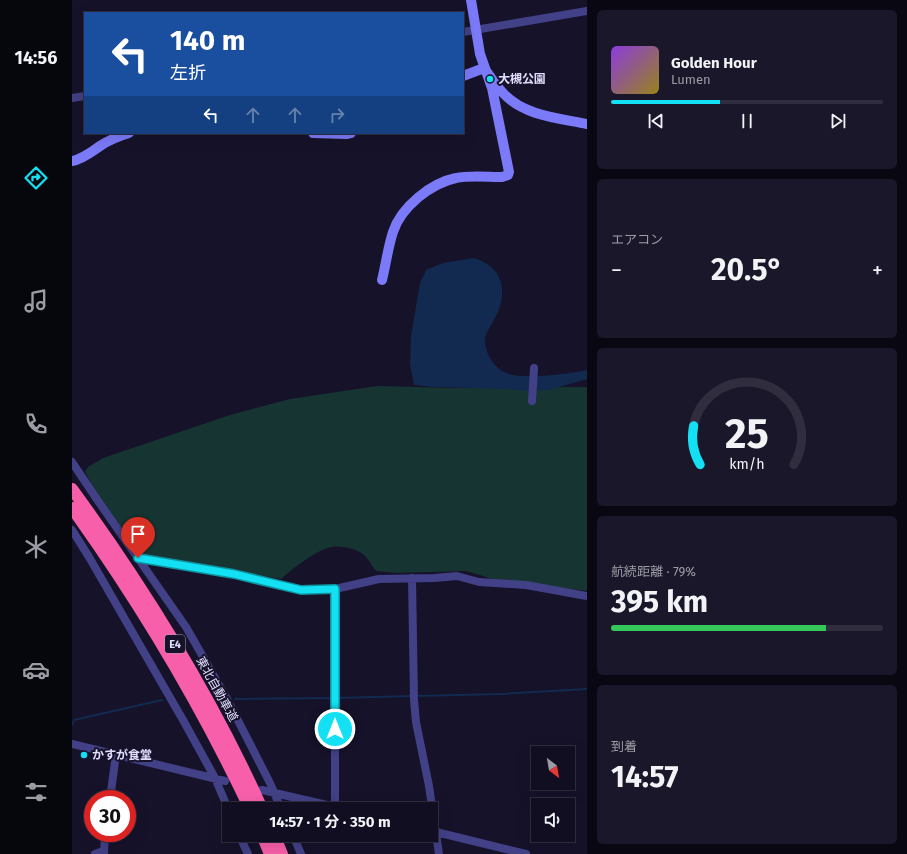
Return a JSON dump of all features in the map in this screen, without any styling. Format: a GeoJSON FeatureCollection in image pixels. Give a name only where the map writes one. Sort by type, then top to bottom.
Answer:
{"type":"FeatureCollection","features":[{"type":"Feature","properties":{"kind":"highway","name":"東北自動車道"},"geometry":{"type":"LineString","coordinates":[[72,489],[126,566],[183,656],[230,742],[259,802]]}},
{"type":"Feature","properties":{"kind":"highway","name":"東北自動車道"},"geometry":{"type":"LineString","coordinates":[[72,508],[117,572],[173,661],[216,739],[247,802]]}},
{"type":"Feature","properties":{"kind":"highway"},"geometry":{"type":"LineString","coordinates":[[265,842],[270,854]]}},
{"type":"Feature","properties":{"kind":"highway"},"geometry":{"type":"LineString","coordinates":[[277,842],[282,854]]}},
{"type":"Feature","properties":{"kind":"street"},"geometry":{"type":"LineString","coordinates":[[382,280],[393,231],[400,218],[416,199],[434,186],[446,181],[457,178],[502,177],[508,175],[509,172],[492,88],[480,54],[471,0]]}},
{"type":"Feature","properties":{"kind":"street"},"geometry":{"type":"LineString","coordinates":[[464,32],[587,11]]}},
{"type":"Feature","properties":{"kind":"street"},"geometry":{"type":"LineString","coordinates":[[464,76],[484,68]]}},
{"type":"Feature","properties":{"kind":"street"},"geometry":{"type":"LineString","coordinates":[[484,68],[504,94],[520,107],[539,114],[587,124]]}},
{"type":"Feature","properties":{"kind":"street"},"geometry":{"type":"LineString","coordinates":[[72,98],[84,96]]}},
{"type":"Feature","properties":{"kind":"street"},"geometry":{"type":"LineString","coordinates":[[72,161],[87,155],[118,136],[125,134]]}},
{"type":"Feature","properties":{"kind":"street"},"geometry":{"type":"LineString","coordinates":[[532,401],[534,368]]}},
{"type":"Feature","properties":{"kind":"street"},"geometry":{"type":"LineString","coordinates":[[72,464],[186,627],[227,699],[278,802]]}},
{"type":"Feature","properties":{"kind":"street"},"geometry":{"type":"LineString","coordinates":[[72,530],[89,557],[215,778],[225,802]]}},
{"type":"Feature","properties":{"kind":"street"},"geometry":{"type":"LineString","coordinates":[[138,558],[234,574],[301,590],[335,589],[379,579],[458,576],[479,582],[526,585],[587,596]]}},
{"type":"Feature","properties":{"kind":"street"},"geometry":{"type":"LineString","coordinates":[[412,578],[414,700],[416,722],[429,802]]}},
{"type":"Feature","properties":{"kind":"street"},"geometry":{"type":"LineString","coordinates":[[335,589],[335,802]]}},
{"type":"Feature","properties":{"kind":"street"},"geometry":{"type":"LineString","coordinates":[[72,745],[116,754],[225,781]]}},
{"type":"Feature","properties":{"kind":"street"},"geometry":{"type":"LineString","coordinates":[[111,790],[116,754]]}},
{"type":"Feature","properties":{"kind":"street"},"geometry":{"type":"LineString","coordinates":[[262,790],[313,802]]}},
{"type":"Feature","properties":{"kind":"street"},"geometry":{"type":"LineString","coordinates":[[438,833],[526,854]]}},
{"type":"Feature","properties":{"kind":"street"},"geometry":{"type":"LineString","coordinates":[[94,854],[104,852],[105,842]]}},
{"type":"Feature","properties":{"kind":"street"},"geometry":{"type":"LineString","coordinates":[[243,842],[248,854]]}},
{"type":"Feature","properties":{"kind":"street"},"geometry":{"type":"LineString","coordinates":[[296,842],[301,854]]}},
{"type":"Feature","properties":{"kind":"street"},"geometry":{"type":"LineString","coordinates":[[436,842],[439,854]]}},
{"type":"Feature","properties":{"kind":"green space"},"geometry":{"type":"Polygon","coordinates":[[[377,386],[459,388],[587,387],[587,591],[496,580],[466,571],[396,573],[376,571],[363,554],[351,548],[336,546],[327,548],[315,554],[281,579],[144,556],[137,549],[97,494],[85,472],[88,467],[103,458],[230,415],[290,399],[377,386]]]}},
{"type":"Feature","properties":{"kind":"water"},"geometry":{"type":"Polygon","coordinates":[[[474,258],[489,265],[494,270],[501,282],[502,297],[500,306],[485,337],[486,348],[493,363],[506,373],[523,376],[558,375],[587,370],[587,379],[549,390],[524,391],[414,385],[410,364],[411,336],[420,283],[426,270],[443,263],[474,258]]]}},
{"type":"Feature","properties":{"kind":"waterway"},"geometry":{"type":"LineString","coordinates":[[416,696],[501,694],[587,689]]}},
{"type":"Feature","properties":{"kind":"waterway"},"geometry":{"type":"LineString","coordinates":[[336,698],[412,696]]}},
{"type":"Feature","properties":{"kind":"waterway"},"geometry":{"type":"LineString","coordinates":[[235,699],[332,698]]}},
{"type":"Feature","properties":{"kind":"waterway"},"geometry":{"type":"LineString","coordinates":[[72,725],[74,720],[162,700]]}},
{"type":"Feature","properties":{"kind":"place","name":"大槻公園"},"geometry":{"type":"Point","coordinates":[490,79]}},
{"type":"Feature","properties":{"kind":"place","name":"かすが食堂"},"geometry":{"type":"Point","coordinates":[84,755]}},
{"type":"Feature","properties":{"kind":"route"},"geometry":{"type":"LineString","coordinates":[[138,558],[234,574],[301,590],[323,588],[335,589],[335,729]]}}]}
